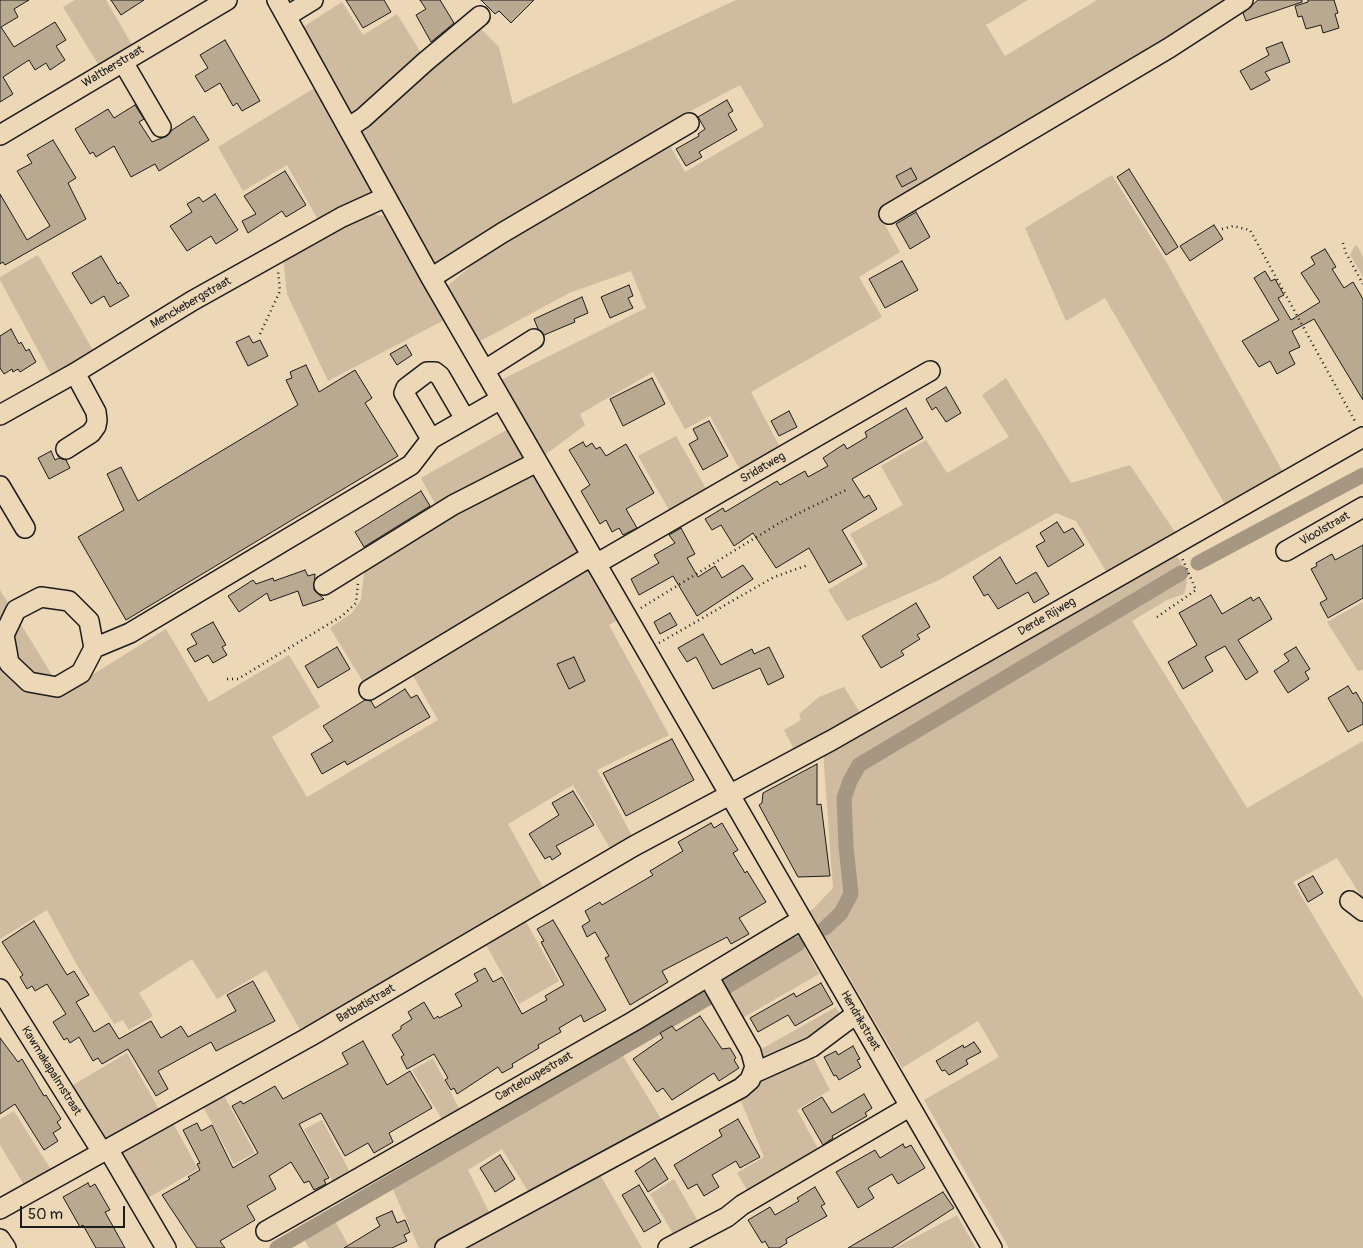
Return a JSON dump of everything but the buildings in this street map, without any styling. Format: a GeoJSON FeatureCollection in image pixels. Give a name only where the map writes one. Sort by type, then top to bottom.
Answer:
{"type":"FeatureCollection","features":[{"type":"Feature","properties":{"kind":"street","name":"Waltherstraat"},"geometry":{"type":"LineString","coordinates":[[0,135],[227,0]]}},
{"type":"Feature","properties":{"kind":"street","name":"Hendrikstraat"},"geometry":{"type":"LineString","coordinates":[[277,0],[431,278],[992,1248]]}},
{"type":"Feature","properties":{"kind":"street"},"geometry":{"type":"LineString","coordinates":[[287,16],[313,0]]}},
{"type":"Feature","properties":{"kind":"street"},"geometry":{"type":"LineString","coordinates":[[889,214],[1169,48],[1243,0]]}},
{"type":"Feature","properties":{"kind":"street"},"geometry":{"type":"LineString","coordinates":[[348,128],[363,118],[480,16]]}},
{"type":"Feature","properties":{"kind":"street"},"geometry":{"type":"LineString","coordinates":[[123,62],[161,127]]}},
{"type":"Feature","properties":{"kind":"street"},"geometry":{"type":"LineString","coordinates":[[431,278],[502,233],[690,123]]}},
{"type":"Feature","properties":{"kind":"street","name":"Menckebergstraat"},"geometry":{"type":"LineString","coordinates":[[0,415],[75,373],[192,301],[342,217],[386,196]]}},
{"type":"Feature","properties":{"kind":"street"},"geometry":{"type":"LineString","coordinates":[[484,370],[534,339]]}},
{"type":"Feature","properties":{"kind":"street","name":"Sridatweg"},"geometry":{"type":"LineString","coordinates":[[370,690],[594,560],[930,371]]}},
{"type":"Feature","properties":{"kind":"street"},"geometry":{"type":"LineString","coordinates":[[431,439],[404,393],[406,388],[427,372],[435,372],[440,376],[465,419]]}},
{"type":"Feature","properties":{"kind":"street"},"geometry":{"type":"LineString","coordinates":[[66,448],[91,433],[96,426],[97,420],[91,402],[75,373]]}},
{"type":"Feature","properties":{"kind":"street"},"geometry":{"type":"LineString","coordinates":[[94,648],[89,621],[69,601],[41,597],[16,610],[4,635],[9,663],[29,682],[57,686],[81,674],[94,648],[130,632],[411,465],[431,439],[501,400]]}},
{"type":"Feature","properties":{"kind":"street","name":"Derde Rijweg"},"geometry":{"type":"LineString","coordinates":[[728,794],[857,726],[1176,543],[1361,432]]}},
{"type":"Feature","properties":{"kind":"street"},"geometry":{"type":"LineString","coordinates":[[324,585],[453,505],[537,462]]}},
{"type":"Feature","properties":{"kind":"street"},"geometry":{"type":"LineString","coordinates":[[0,486],[25,528]]}},
{"type":"Feature","properties":{"kind":"street","name":"Vioolstraat"},"geometry":{"type":"LineString","coordinates":[[1286,552],[1363,507]]}},
{"type":"Feature","properties":{"kind":"street","name":"Batbatistraat"},"geometry":{"type":"LineString","coordinates":[[0,1209],[309,1037],[634,846],[728,794]]}},
{"type":"Feature","properties":{"kind":"street","name":"Canteloupestraat"},"geometry":{"type":"LineString","coordinates":[[266,1232],[634,1020],[801,920]]}},
{"type":"Feature","properties":{"kind":"street"},"geometry":{"type":"LineString","coordinates":[[708,976],[751,1052],[754,1060],[754,1073]]}},
{"type":"Feature","properties":{"kind":"street","name":"Kawmakapalmstraat"},"geometry":{"type":"LineString","coordinates":[[0,989],[166,1248]]}},
{"type":"Feature","properties":{"kind":"street"},"geometry":{"type":"LineString","coordinates":[[445,1248],[741,1088],[754,1073],[812,1047],[856,1014]]}},
{"type":"Feature","properties":{"kind":"street"},"geometry":{"type":"LineString","coordinates":[[668,1248],[727,1217],[742,1204],[909,1107]]}},
{"type":"Feature","properties":{"kind":"street"},"geometry":{"type":"LineString","coordinates":[[0,1239],[6,1248]]}},
{"type":"Feature","properties":{"kind":"path"},"geometry":{"type":"LineString","coordinates":[[1222,229],[1233,226],[1250,230],[1361,432]]}},
{"type":"Feature","properties":{"kind":"path"},"geometry":{"type":"LineString","coordinates":[[1343,243],[1346,253],[1363,284]]}},
{"type":"Feature","properties":{"kind":"path"},"geometry":{"type":"LineString","coordinates":[[260,334],[280,291],[275,255]]}},
{"type":"Feature","properties":{"kind":"path"},"geometry":{"type":"LineString","coordinates":[[627,617],[781,522],[848,489]]}},
{"type":"Feature","properties":{"kind":"path"},"geometry":{"type":"LineString","coordinates":[[1156,617],[1196,590],[1176,543]]}},
{"type":"Feature","properties":{"kind":"path"},"geometry":{"type":"LineString","coordinates":[[646,650],[774,577],[808,565]]}},
{"type":"Feature","properties":{"kind":"path"},"geometry":{"type":"LineString","coordinates":[[228,678],[238,679],[350,610],[358,596],[358,581],[354,567]]}},
{"type":"Feature","properties":{"kind":"shaded area"},"geometry":{"type":"Polygon","coordinates":[[[75,0],[106,0],[135,50],[101,69],[63,7],[75,0]]]}},
{"type":"Feature","properties":{"kind":"shaded area"},"geometry":{"type":"Polygon","coordinates":[[[736,0],[1028,0],[986,25],[1005,56],[1097,0],[1227,0],[1228,3],[1068,95],[1079,112],[919,207],[885,225],[900,252],[859,277],[882,317],[751,392],[782,451],[742,473],[710,416],[685,429],[653,372],[580,414],[585,425],[541,458],[497,382],[646,308],[631,271],[569,293],[475,344],[445,288],[504,237],[439,281],[356,128],[477,25],[499,47],[513,104],[736,0]],[[740,85],[660,127],[663,132],[506,236],[668,142],[685,172],[764,126],[740,85]]]}},
{"type":"Feature","properties":{"kind":"shaded area"},"geometry":{"type":"Polygon","coordinates":[[[342,2],[363,35],[397,14],[423,56],[351,118],[303,27],[342,2]]]}},
{"type":"Feature","properties":{"kind":"shaded area"},"geometry":{"type":"Polygon","coordinates":[[[316,87],[374,190],[374,199],[321,225],[287,165],[243,191],[218,147],[316,87]]]}},
{"type":"Feature","properties":{"kind":"shaded area"},"geometry":{"type":"Polygon","coordinates":[[[1112,175],[1167,263],[1283,472],[1226,506],[1105,298],[1066,321],[1025,228],[1112,175]]]}},
{"type":"Feature","properties":{"kind":"shaded area"},"geometry":{"type":"Polygon","coordinates":[[[373,214],[383,216],[391,221],[448,318],[328,381],[287,294],[283,256],[355,219],[373,214]]]}},
{"type":"Feature","properties":{"kind":"shaded area"},"geometry":{"type":"Polygon","coordinates":[[[1357,245],[1363,257],[1363,277],[1350,255],[1357,245]]]}},
{"type":"Feature","properties":{"kind":"shaded area"},"geometry":{"type":"Polygon","coordinates":[[[38,255],[97,357],[54,380],[0,280],[0,277],[38,255]]]}},
{"type":"Feature","properties":{"kind":"shaded area"},"geometry":{"type":"Polygon","coordinates":[[[1006,378],[1071,483],[1130,465],[1177,535],[1107,573],[1076,521],[1056,513],[939,580],[847,621],[828,590],[868,566],[850,534],[903,505],[881,466],[926,440],[947,473],[1009,437],[982,395],[1006,378]]]}},
{"type":"Feature","properties":{"kind":"shaded area"},"geometry":{"type":"Polygon","coordinates":[[[510,428],[529,463],[439,511],[421,478],[510,428]]]}},
{"type":"Feature","properties":{"kind":"shaded area"},"geometry":{"type":"Polygon","coordinates":[[[676,436],[709,494],[672,515],[638,456],[676,436]]]}},
{"type":"Feature","properties":{"kind":"shaded area"},"geometry":{"type":"Polygon","coordinates":[[[530,475],[538,477],[584,555],[365,685],[330,628],[352,613],[361,600],[364,574],[367,569],[437,523],[530,475]]]}},
{"type":"Feature","properties":{"kind":"shaded area"},"geometry":{"type":"Polygon","coordinates":[[[1175,554],[1181,562],[1187,582],[1184,594],[1167,600],[1132,621],[1247,808],[1363,741],[1363,896],[1361,896],[1337,858],[1293,882],[1363,999],[1363,1248],[1009,1248],[924,1100],[999,1057],[978,1021],[902,1068],[827,939],[820,942],[804,914],[813,909],[833,888],[823,751],[1175,554]]]}},
{"type":"Feature","properties":{"kind":"shaded area"},"geometry":{"type":"Polygon","coordinates":[[[587,568],[593,572],[620,619],[609,625],[669,735],[597,770],[633,838],[611,850],[573,785],[508,824],[546,893],[302,1033],[266,970],[217,999],[192,959],[139,993],[153,1016],[129,1030],[123,1020],[114,1024],[78,967],[47,910],[0,939],[0,590],[63,693],[166,629],[209,702],[289,655],[320,707],[272,737],[307,797],[438,720],[411,672],[587,568]]]}},
{"type":"Feature","properties":{"kind":"shaded area"},"geometry":{"type":"Polygon","coordinates":[[[1363,602],[1363,670],[1358,671],[1327,622],[1363,602]]]}},
{"type":"Feature","properties":{"kind":"shaded area"},"geometry":{"type":"Polygon","coordinates":[[[844,687],[861,714],[795,751],[784,730],[801,720],[799,714],[819,697],[844,687]]]}},
{"type":"Feature","properties":{"kind":"shaded area"},"geometry":{"type":"Polygon","coordinates":[[[525,920],[559,981],[519,1004],[485,943],[525,920]]]}},
{"type":"Feature","properties":{"kind":"shaded area"},"geometry":{"type":"Polygon","coordinates":[[[791,932],[798,935],[819,974],[739,1020],[718,983],[720,973],[791,932]]]}},
{"type":"Feature","properties":{"kind":"shaded area"},"geometry":{"type":"Polygon","coordinates":[[[836,1007],[850,1031],[811,1053],[830,1090],[797,1110],[821,1154],[750,1195],[737,1173],[764,1157],[739,1096],[758,1051],[836,1007]]]}},
{"type":"Feature","properties":{"kind":"shaded area"},"geometry":{"type":"Polygon","coordinates":[[[620,1051],[664,1124],[531,1196],[502,1149],[468,1170],[492,1218],[436,1248],[419,1248],[390,1183],[620,1051]]]}},
{"type":"Feature","properties":{"kind":"shaded area"},"geometry":{"type":"Polygon","coordinates":[[[127,1053],[161,1113],[108,1139],[101,1137],[68,1088],[127,1053]]]}},
{"type":"Feature","properties":{"kind":"shaded area"},"geometry":{"type":"Polygon","coordinates":[[[433,1058],[462,1114],[445,1124],[412,1070],[433,1058]]]}},
{"type":"Feature","properties":{"kind":"shaded area"},"geometry":{"type":"Polygon","coordinates":[[[222,1092],[255,1153],[234,1164],[201,1103],[222,1092]]]}},
{"type":"Feature","properties":{"kind":"shaded area"},"geometry":{"type":"Polygon","coordinates":[[[14,1111],[53,1173],[26,1188],[0,1145],[0,1119],[14,1111]]]}},
{"type":"Feature","properties":{"kind":"shaded area"},"geometry":{"type":"Polygon","coordinates":[[[322,1120],[351,1174],[334,1184],[304,1129],[322,1120]]]}},
{"type":"Feature","properties":{"kind":"shaded area"},"geometry":{"type":"Polygon","coordinates":[[[172,1121],[198,1169],[146,1199],[119,1157],[122,1149],[172,1121]]]}},
{"type":"Feature","properties":{"kind":"shaded area"},"geometry":{"type":"Polygon","coordinates":[[[598,1171],[642,1248],[454,1248],[598,1171]]]}},
{"type":"Feature","properties":{"kind":"shaded area"},"geometry":{"type":"Polygon","coordinates":[[[674,1179],[700,1225],[676,1239],[650,1194],[674,1179]]]}},
{"type":"Feature","properties":{"kind":"shaded area"},"geometry":{"type":"Polygon","coordinates":[[[957,1215],[976,1248],[895,1248],[957,1215]]]}},
{"type":"Feature","properties":{"kind":"shaded area"},"geometry":{"type":"Polygon","coordinates":[[[332,1216],[350,1248],[309,1248],[301,1234],[332,1216]]]}},
{"type":"Feature","properties":{"kind":"waterway"},"geometry":{"type":"LineString","coordinates":[[1198,563],[1363,475]]}},
{"type":"Feature","properties":{"kind":"waterway"},"geometry":{"type":"LineString","coordinates":[[825,928],[841,913],[851,894],[844,798],[850,781],[859,765],[1181,573]]}},
{"type":"Feature","properties":{"kind":"waterway"},"geometry":{"type":"LineString","coordinates":[[726,987],[798,944]]}},
{"type":"Feature","properties":{"kind":"waterway"},"geometry":{"type":"LineString","coordinates":[[277,1248],[708,998]]}}]}
